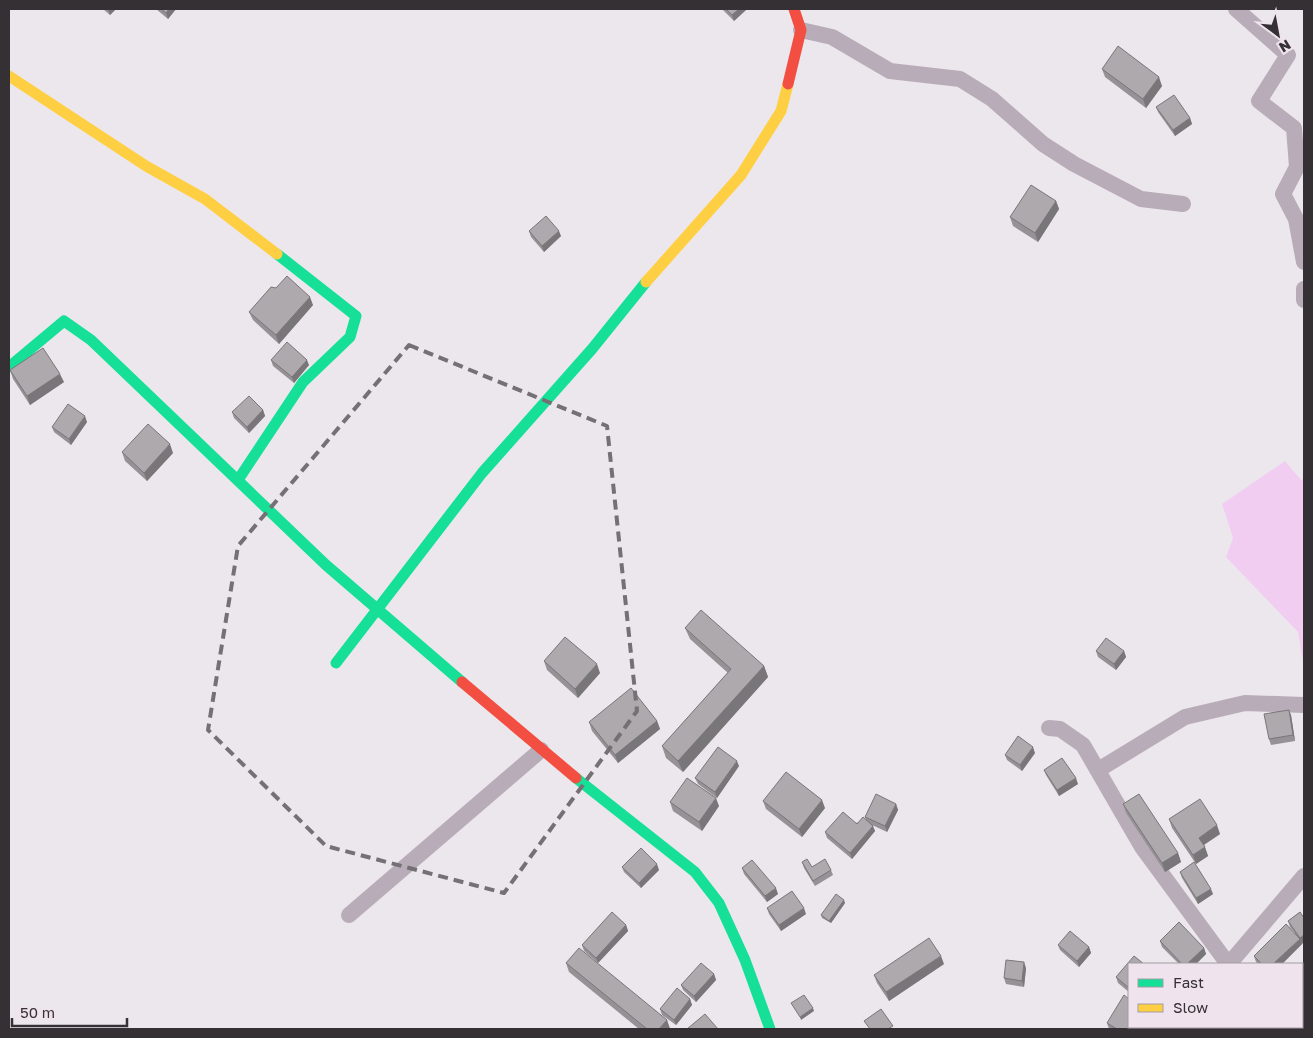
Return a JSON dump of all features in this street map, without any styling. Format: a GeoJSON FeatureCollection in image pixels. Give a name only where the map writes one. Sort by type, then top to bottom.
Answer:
{"type":"FeatureCollection","features":[{"type":"Feature","properties":{"kind":"street"},"geometry":{"type":"LineString","coordinates":[[336,663],[482,474],[592,349],[667,256],[741,175],[781,110],[800,30],[794,9]]}},
{"type":"Feature","properties":{"kind":"street"},"geometry":{"type":"LineString","coordinates":[[1236,9],[1288,55],[1259,101],[1294,128],[1297,167],[1283,194],[1296,219],[1304,262]]}},
{"type":"Feature","properties":{"kind":"street"},"geometry":{"type":"LineString","coordinates":[[800,30],[832,37],[890,71],[960,79],[992,99],[1043,144],[1074,164],[1141,199],[1183,204]]}},
{"type":"Feature","properties":{"kind":"street"},"geometry":{"type":"LineString","coordinates":[[9,76],[146,166],[205,199],[356,316],[350,337],[303,382],[238,480]]}},
{"type":"Feature","properties":{"kind":"street"},"geometry":{"type":"LineString","coordinates":[[1304,288],[1304,300]]}},
{"type":"Feature","properties":{"kind":"street"},"geometry":{"type":"LineString","coordinates":[[9,367],[64,321],[91,340],[326,565],[541,750],[695,872],[719,902],[745,960],[770,1029]]}},
{"type":"Feature","properties":{"kind":"street"},"geometry":{"type":"LineString","coordinates":[[1098,770],[1185,718],[1245,703],[1304,705]]}},
{"type":"Feature","properties":{"kind":"street"},"geometry":{"type":"LineString","coordinates":[[1049,728],[1060,729],[1083,745],[1142,847],[1227,963]]}},
{"type":"Feature","properties":{"kind":"street"},"geometry":{"type":"LineString","coordinates":[[349,915],[541,750]]}},
{"type":"Feature","properties":{"kind":"street"},"geometry":{"type":"LineString","coordinates":[[1229,963],[1304,876]]}},
{"type":"Feature","properties":{"kind":"highlighted area"},"geometry":{"type":"Polygon","coordinates":[[[409,345],[607,426],[637,711],[504,893],[326,846],[208,730],[238,546],[409,345]]]}},
{"type":"Feature","properties":{"kind":"shaded area"},"geometry":{"type":"Polygon","coordinates":[[[1285,461],[1301,480],[1304,479],[1304,668],[1298,632],[1226,557],[1233,538],[1222,504],[1285,461]]]}},
{"type":"Feature","properties":{"kind":"building"},"geometry":{"type":"Polygon","coordinates":[[[161,9],[169,9],[166,13],[161,9]]]}},
{"type":"Feature","properties":{"kind":"building"},"geometry":{"type":"Polygon","coordinates":[[[726,9],[739,9],[732,15],[726,9]]]}},
{"type":"Feature","properties":{"kind":"building"},"geometry":{"type":"Polygon","coordinates":[[[1118,46],[1159,77],[1143,99],[1102,69],[1118,46]]]}},
{"type":"Feature","properties":{"kind":"building"},"geometry":{"type":"Polygon","coordinates":[[[1174,95],[1190,118],[1173,130],[1156,107],[1174,95]]]}},
{"type":"Feature","properties":{"kind":"building"},"geometry":{"type":"Polygon","coordinates":[[[1031,185],[1056,201],[1035,233],[1010,217],[1031,185]]]}},
{"type":"Feature","properties":{"kind":"building"},"geometry":{"type":"Polygon","coordinates":[[[546,216],[559,231],[542,246],[529,231],[546,216]]]}},
{"type":"Feature","properties":{"kind":"building"},"geometry":{"type":"Polygon","coordinates":[[[287,276],[310,297],[276,335],[249,312],[271,287],[276,288],[287,276]]]}},
{"type":"Feature","properties":{"kind":"building"},"geometry":{"type":"Polygon","coordinates":[[[287,342],[307,360],[292,377],[271,360],[287,342]]]}},
{"type":"Feature","properties":{"kind":"building"},"geometry":{"type":"Polygon","coordinates":[[[43,348],[60,374],[27,396],[10,370],[43,348]]]}},
{"type":"Feature","properties":{"kind":"building"},"geometry":{"type":"Polygon","coordinates":[[[249,396],[263,410],[247,427],[232,412],[249,396]]]}},
{"type":"Feature","properties":{"kind":"building"},"geometry":{"type":"Polygon","coordinates":[[[68,404],[85,416],[69,439],[52,427],[68,404]]]}},
{"type":"Feature","properties":{"kind":"building"},"geometry":{"type":"Polygon","coordinates":[[[148,424],[170,444],[144,473],[122,452],[148,424]]]}},
{"type":"Feature","properties":{"kind":"building"},"geometry":{"type":"Polygon","coordinates":[[[701,610],[764,666],[678,761],[662,746],[731,669],[685,628],[701,610]]]}},
{"type":"Feature","properties":{"kind":"building"},"geometry":{"type":"Polygon","coordinates":[[[565,637],[597,664],[575,689],[544,661],[565,637]]]}},
{"type":"Feature","properties":{"kind":"building"},"geometry":{"type":"Polygon","coordinates":[[[1106,638],[1124,651],[1114,664],[1096,651],[1106,638]]]}},
{"type":"Feature","properties":{"kind":"building"},"geometry":{"type":"Polygon","coordinates":[[[631,688],[657,721],[615,755],[589,722],[631,688]]]}},
{"type":"Feature","properties":{"kind":"building"},"geometry":{"type":"Polygon","coordinates":[[[1289,710],[1293,735],[1269,739],[1264,714],[1289,710]]]}},
{"type":"Feature","properties":{"kind":"building"},"geometry":{"type":"Polygon","coordinates":[[[1018,736],[1033,747],[1020,765],[1005,755],[1018,736]]]}},
{"type":"Feature","properties":{"kind":"building"},"geometry":{"type":"Polygon","coordinates":[[[718,747],[737,761],[715,792],[695,778],[718,747]]]}},
{"type":"Feature","properties":{"kind":"building"},"geometry":{"type":"Polygon","coordinates":[[[1062,758],[1076,778],[1057,790],[1044,770],[1062,758]]]}},
{"type":"Feature","properties":{"kind":"building"},"geometry":{"type":"Polygon","coordinates":[[[786,772],[822,800],[799,829],[763,801],[786,772]]]}},
{"type":"Feature","properties":{"kind":"building"},"geometry":{"type":"Polygon","coordinates":[[[687,778],[716,798],[699,822],[670,802],[687,778]]]}},
{"type":"Feature","properties":{"kind":"building"},"geometry":{"type":"Polygon","coordinates":[[[876,794],[896,804],[885,826],[865,817],[876,794]]]}},
{"type":"Feature","properties":{"kind":"building"},"geometry":{"type":"Polygon","coordinates":[[[1139,794],[1178,853],[1162,863],[1123,804],[1139,794]]]}},
{"type":"Feature","properties":{"kind":"building"},"geometry":{"type":"Polygon","coordinates":[[[1200,799],[1217,825],[1199,838],[1205,847],[1193,855],[1169,819],[1200,799]]]}},
{"type":"Feature","properties":{"kind":"building"},"geometry":{"type":"Polygon","coordinates":[[[843,812],[857,824],[863,817],[873,826],[850,853],[825,832],[843,812]]]}},
{"type":"Feature","properties":{"kind":"building"},"geometry":{"type":"Polygon","coordinates":[[[641,848],[657,864],[639,883],[622,867],[641,848]]]}},
{"type":"Feature","properties":{"kind":"building"},"geometry":{"type":"Polygon","coordinates":[[[807,859],[812,867],[825,859],[831,870],[813,881],[802,862],[807,859]]]}},
{"type":"Feature","properties":{"kind":"building"},"geometry":{"type":"Polygon","coordinates":[[[752,860],[776,888],[765,896],[742,868],[752,860]]]}},
{"type":"Feature","properties":{"kind":"building"},"geometry":{"type":"Polygon","coordinates":[[[1194,862],[1211,889],[1196,898],[1180,872],[1194,862]]]}},
{"type":"Feature","properties":{"kind":"building"},"geometry":{"type":"Polygon","coordinates":[[[792,891],[804,908],[779,925],[767,908],[792,891]]]}},
{"type":"Feature","properties":{"kind":"building"},"geometry":{"type":"Polygon","coordinates":[[[836,894],[844,900],[829,921],[821,915],[836,894]]]}},
{"type":"Feature","properties":{"kind":"building"},"geometry":{"type":"Polygon","coordinates":[[[612,912],[626,925],[596,958],[582,945],[612,912]]]}},
{"type":"Feature","properties":{"kind":"building"},"geometry":{"type":"Polygon","coordinates":[[[1300,912],[1304,918],[1304,935],[1300,938],[1288,921],[1300,912]]]}},
{"type":"Feature","properties":{"kind":"building"},"geometry":{"type":"Polygon","coordinates":[[[1179,922],[1204,948],[1188,963],[1181,963],[1160,941],[1179,922]]]}},
{"type":"Feature","properties":{"kind":"building"},"geometry":{"type":"Polygon","coordinates":[[[1286,924],[1300,939],[1274,963],[1261,963],[1254,956],[1286,924]]]}},
{"type":"Feature","properties":{"kind":"building"},"geometry":{"type":"Polygon","coordinates":[[[1070,931],[1089,947],[1077,961],[1058,945],[1070,931]]]}},
{"type":"Feature","properties":{"kind":"building"},"geometry":{"type":"Polygon","coordinates":[[[929,938],[941,956],[886,992],[874,975],[929,938]]]}},
{"type":"Feature","properties":{"kind":"building"},"geometry":{"type":"Polygon","coordinates":[[[579,948],[667,1020],[659,1029],[647,1029],[566,963],[579,948]]]}},
{"type":"Feature","properties":{"kind":"building"},"geometry":{"type":"Polygon","coordinates":[[[1134,956],[1143,963],[1128,963],[1134,956]]]}},
{"type":"Feature","properties":{"kind":"building"},"geometry":{"type":"Polygon","coordinates":[[[1006,960],[1024,962],[1022,981],[1004,978],[1006,960]]]}},
{"type":"Feature","properties":{"kind":"building"},"geometry":{"type":"Polygon","coordinates":[[[701,963],[714,974],[694,996],[681,985],[701,963]]]}},
{"type":"Feature","properties":{"kind":"building"},"geometry":{"type":"Polygon","coordinates":[[[1128,963],[1128,987],[1116,977],[1128,963]]]}},
{"type":"Feature","properties":{"kind":"building"},"geometry":{"type":"Polygon","coordinates":[[[677,988],[690,999],[674,1020],[660,1009],[677,988]]]}},
{"type":"Feature","properties":{"kind":"building"},"geometry":{"type":"Polygon","coordinates":[[[804,995],[813,1008],[800,1017],[791,1003],[804,995]]]}},
{"type":"Feature","properties":{"kind":"building"},"geometry":{"type":"Polygon","coordinates":[[[1124,995],[1128,998],[1128,1028],[1131,1028],[1117,1029],[1107,1023],[1124,995]]]}},
{"type":"Feature","properties":{"kind":"building"},"geometry":{"type":"Polygon","coordinates":[[[881,1009],[893,1026],[888,1029],[870,1029],[864,1021],[881,1009]]]}},
{"type":"Feature","properties":{"kind":"building"},"geometry":{"type":"Polygon","coordinates":[[[705,1014],[718,1029],[687,1029],[705,1014]]]}},
{"type":"Feature","properties":{"kind":"building"},"geometry":{"type":"Polygon","coordinates":[[[1213,1028],[1214,1029],[1180,1029],[1213,1028]]]}},
{"type":"Feature","properties":{"kind":"traffic: fast"},"geometry":{"type":"LineString","coordinates":[[238,480],[303,382],[350,337],[356,316],[277,254]]}},
{"type":"Feature","properties":{"kind":"traffic: fast"},"geometry":{"type":"LineString","coordinates":[[336,663],[482,473],[592,349],[646,282]]}},
{"type":"Feature","properties":{"kind":"traffic: fast"},"geometry":{"type":"LineString","coordinates":[[9,367],[64,321],[91,340],[326,565],[462,682]]}},
{"type":"Feature","properties":{"kind":"traffic: fast"},"geometry":{"type":"LineString","coordinates":[[576,778],[695,872],[719,903],[745,960],[770,1029]]}},
{"type":"Feature","properties":{"kind":"traffic: slow"},"geometry":{"type":"LineString","coordinates":[[9,76],[146,166],[205,199],[277,254]]}},
{"type":"Feature","properties":{"kind":"traffic: slow"},"geometry":{"type":"LineString","coordinates":[[646,282],[741,175],[781,111],[788,84]]}},
{"type":"Feature","properties":{"kind":"traffic: jam"},"geometry":{"type":"LineString","coordinates":[[788,84],[801,30],[794,9]]}},
{"type":"Feature","properties":{"kind":"traffic: jam"},"geometry":{"type":"LineString","coordinates":[[462,682],[576,778]]}}]}
